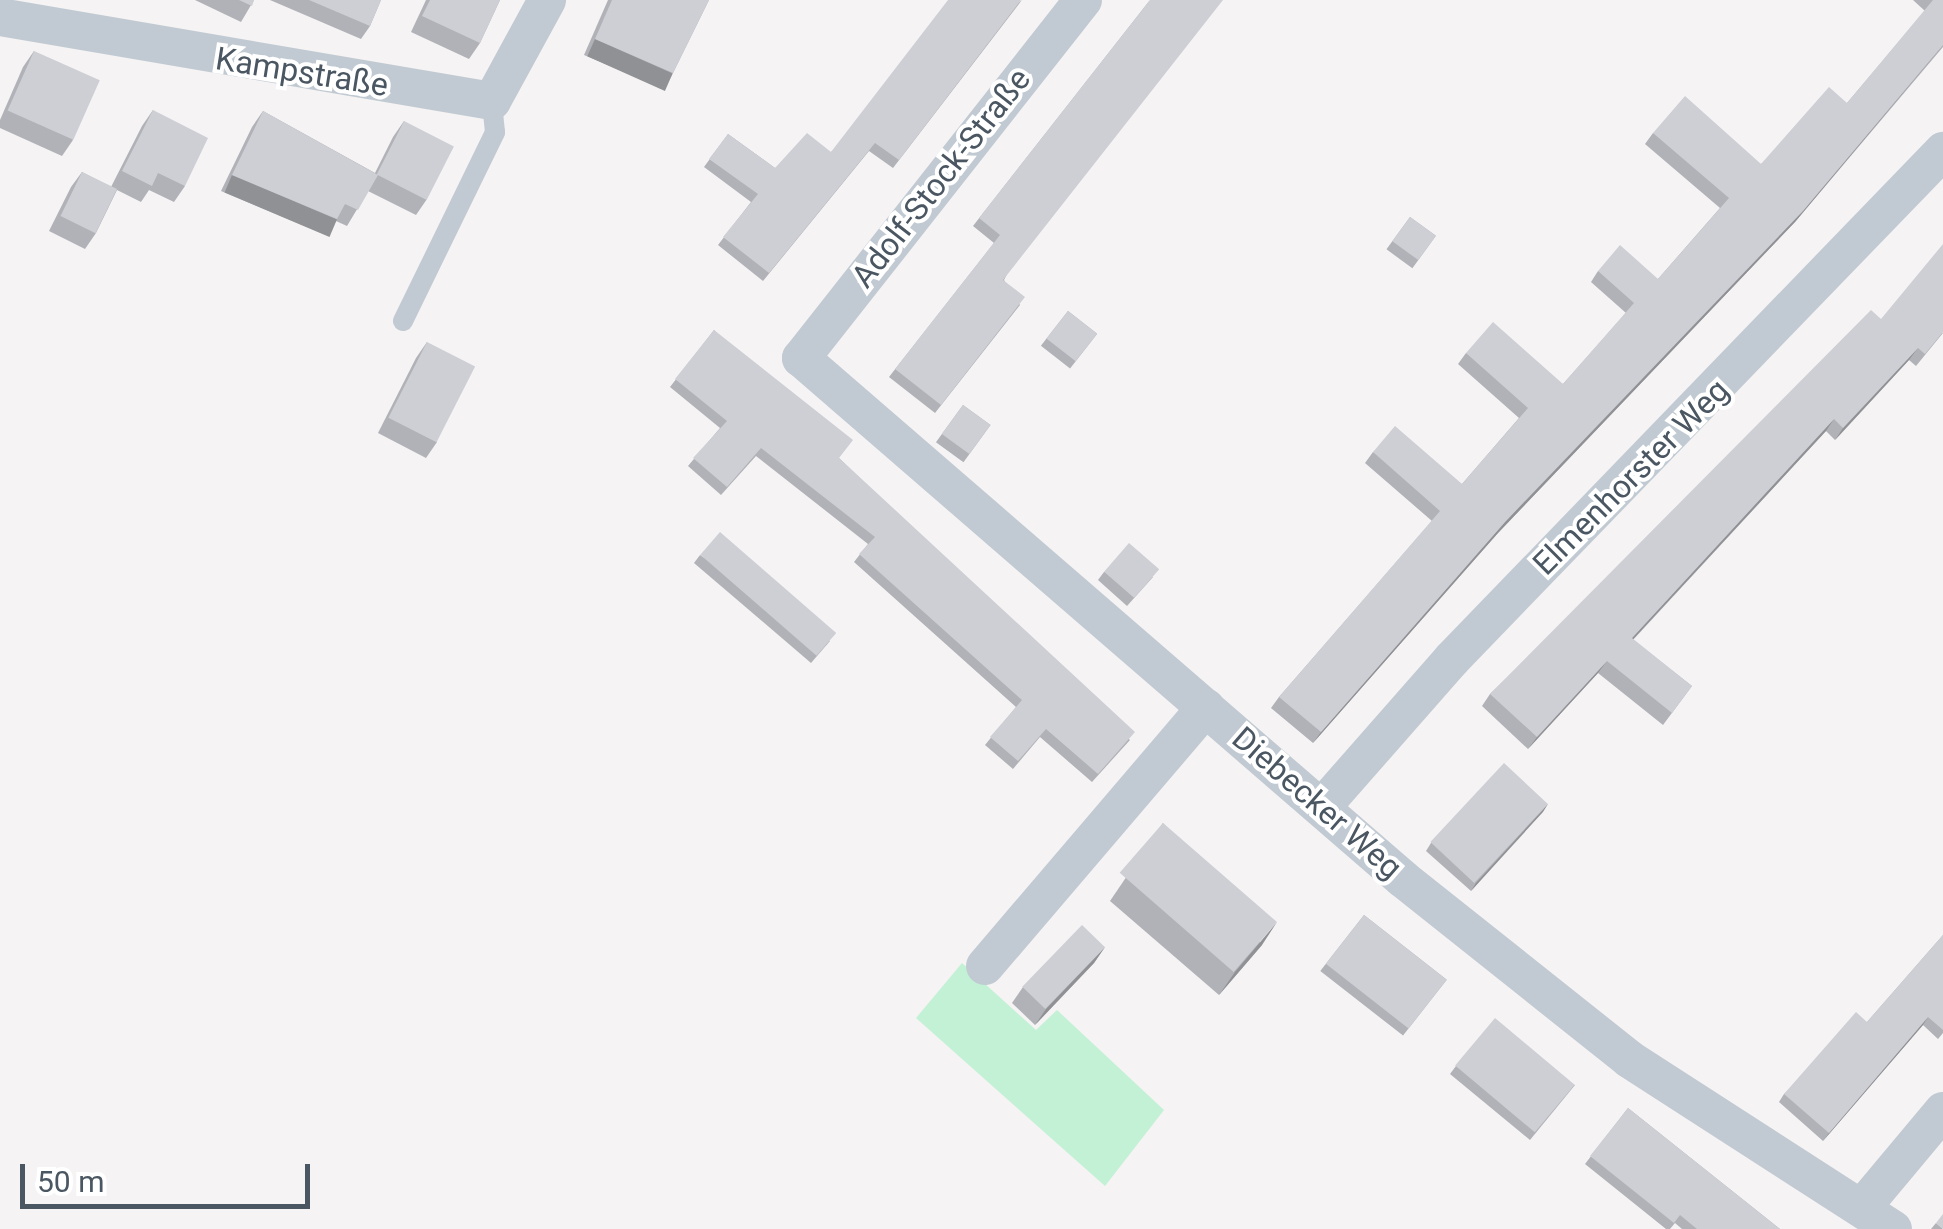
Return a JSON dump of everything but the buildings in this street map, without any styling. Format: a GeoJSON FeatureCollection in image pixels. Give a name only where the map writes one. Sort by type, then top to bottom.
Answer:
{"type":"FeatureCollection","features":[{"type":"Feature","properties":{"kind":"street"},"geometry":{"type":"LineString","coordinates":[[492,101],[547,0]]}},
{"type":"Feature","properties":{"kind":"street","name":"Adolf-Stock-Straße"},"geometry":{"type":"LineString","coordinates":[[801,358],[1082,0]]}},
{"type":"Feature","properties":{"kind":"street","name":"Kampstraße"},"geometry":{"type":"LineString","coordinates":[[0,17],[492,101]]}},
{"type":"Feature","properties":{"kind":"street","name":"Elmenhorster Weg"},"geometry":{"type":"LineString","coordinates":[[1322,807],[1452,659],[1943,151]]}},
{"type":"Feature","properties":{"kind":"street","name":"Diebecker Weg"},"geometry":{"type":"LineString","coordinates":[[801,358],[1322,807],[1628,1059],[1880,1216]]}},
{"type":"Feature","properties":{"kind":"street"},"geometry":{"type":"LineString","coordinates":[[985,966],[1206,707]]}},
{"type":"Feature","properties":{"kind":"street"},"geometry":{"type":"LineString","coordinates":[[1880,1216],[1943,1111]]}},
{"type":"Feature","properties":{"kind":"lane"},"geometry":{"type":"LineString","coordinates":[[402,320],[495,132],[492,101]]}},
{"type":"Feature","properties":{"kind":"green space"},"geometry":{"type":"Polygon","coordinates":[[[962,963],[1036,1030],[1057,1010],[1164,1110],[1105,1186],[916,1018],[962,963]]]}}]}
